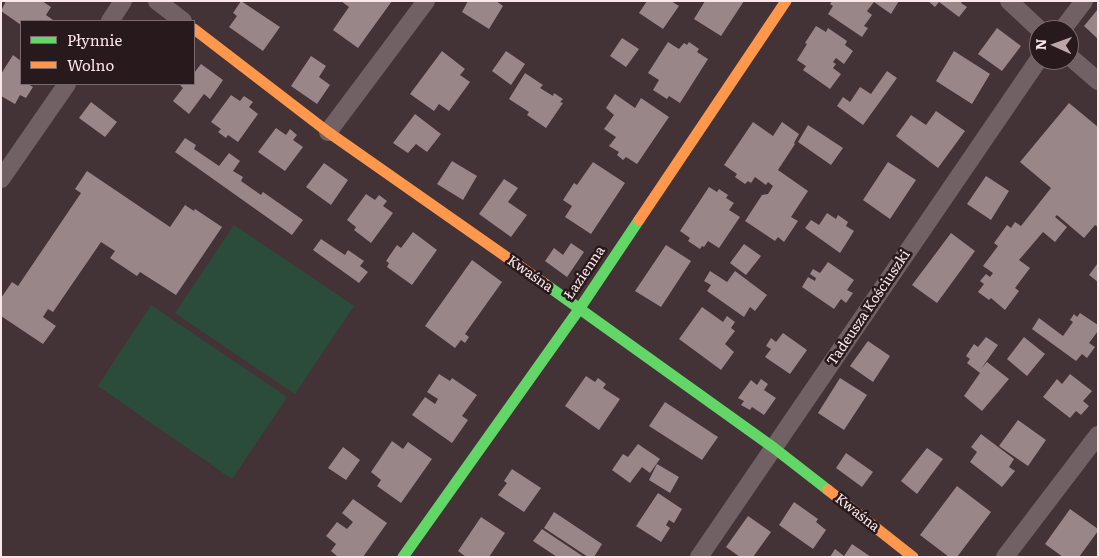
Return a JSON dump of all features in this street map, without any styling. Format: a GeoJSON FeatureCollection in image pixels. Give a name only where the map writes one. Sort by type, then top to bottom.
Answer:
{"type":"FeatureCollection","features":[{"type":"Feature","properties":{"kind":"street"},"geometry":{"type":"LineString","coordinates":[[111,20],[123,1]]}},
{"type":"Feature","properties":{"kind":"street"},"geometry":{"type":"LineString","coordinates":[[157,1],[182,20]]}},
{"type":"Feature","properties":{"kind":"street"},"geometry":{"type":"LineString","coordinates":[[328,132],[426,1]]}},
{"type":"Feature","properties":{"kind":"street","name":"Łazienna"},"geometry":{"type":"LineString","coordinates":[[403,557],[580,308],[786,1]]}},
{"type":"Feature","properties":{"kind":"street"},"geometry":{"type":"LineString","coordinates":[[1009,1],[1029,20]]}},
{"type":"Feature","properties":{"kind":"street"},"geometry":{"type":"LineString","coordinates":[[1070,20],[1084,1]]}},
{"type":"Feature","properties":{"kind":"street","name":"Kwaśna"},"geometry":{"type":"LineString","coordinates":[[195,30],[328,132],[580,308],[774,448],[913,557]]}},
{"type":"Feature","properties":{"kind":"street"},"geometry":{"type":"LineString","coordinates":[[1079,65],[1098,81]]}},
{"type":"Feature","properties":{"kind":"street","name":"Tadeusza Kościuszki"},"geometry":{"type":"LineString","coordinates":[[699,557],[1032,70]]}},
{"type":"Feature","properties":{"kind":"street"},"geometry":{"type":"LineString","coordinates":[[1,179],[66,85]]}},
{"type":"Feature","properties":{"kind":"street"},"geometry":{"type":"LineString","coordinates":[[1005,557],[1098,435]]}},
{"type":"Feature","properties":{"kind":"green space"},"geometry":{"type":"Polygon","coordinates":[[[234,225],[354,306],[295,394],[175,313],[234,225]]]}},
{"type":"Feature","properties":{"kind":"green space"},"geometry":{"type":"Polygon","coordinates":[[[151,305],[287,397],[232,479],[98,386],[151,305]]]}},
{"type":"Feature","properties":{"kind":"building"},"geometry":{"type":"Polygon","coordinates":[[[6,1],[42,1],[51,7],[46,15],[53,20],[20,20],[20,24],[1,11],[6,1]]]}},
{"type":"Feature","properties":{"kind":"building"},"geometry":{"type":"Polygon","coordinates":[[[241,1],[280,27],[263,51],[229,27],[237,16],[233,13],[241,1]]]}},
{"type":"Feature","properties":{"kind":"building"},"geometry":{"type":"Polygon","coordinates":[[[341,1],[392,1],[358,48],[333,30],[349,7],[341,1]]]}},
{"type":"Feature","properties":{"kind":"building"},"geometry":{"type":"Polygon","coordinates":[[[468,1],[496,1],[503,6],[489,29],[462,12],[468,1]]]}},
{"type":"Feature","properties":{"kind":"building"},"geometry":{"type":"Polygon","coordinates":[[[647,1],[671,1],[679,6],[663,29],[639,13],[647,1]]]}},
{"type":"Feature","properties":{"kind":"building"},"geometry":{"type":"Polygon","coordinates":[[[705,1],[744,1],[721,36],[694,19],[705,1]]]}},
{"type":"Feature","properties":{"kind":"building"},"geometry":{"type":"Polygon","coordinates":[[[832,1],[899,1],[891,14],[874,2],[867,11],[872,15],[864,26],[868,28],[862,37],[828,14],[833,6],[830,4],[832,1]]]}},
{"type":"Feature","properties":{"kind":"building"},"geometry":{"type":"Polygon","coordinates":[[[928,1],[962,1],[961,3],[967,7],[959,17],[939,2],[935,7],[928,1]]]}},
{"type":"Feature","properties":{"kind":"building"},"geometry":{"type":"Polygon","coordinates":[[[1098,9],[1098,39],[1084,26],[1098,9]]]}},
{"type":"Feature","properties":{"kind":"building"},"geometry":{"type":"Polygon","coordinates":[[[816,26],[826,32],[828,28],[847,41],[845,45],[853,51],[844,64],[836,58],[833,62],[836,64],[833,68],[841,74],[830,89],[803,70],[806,66],[797,60],[816,26]]]}},
{"type":"Feature","properties":{"kind":"building"},"geometry":{"type":"Polygon","coordinates":[[[997,28],[1021,46],[1002,71],[978,54],[997,28]]]}},
{"type":"Feature","properties":{"kind":"building"},"geometry":{"type":"Polygon","coordinates":[[[622,38],[639,49],[626,67],[610,56],[622,38]]]}},
{"type":"Feature","properties":{"kind":"building"},"geometry":{"type":"Polygon","coordinates":[[[668,42],[679,49],[684,43],[687,45],[689,42],[699,49],[697,52],[708,59],[680,103],[669,96],[667,99],[653,90],[659,80],[648,73],[668,42]]]}},
{"type":"Feature","properties":{"kind":"building"},"geometry":{"type":"Polygon","coordinates":[[[442,51],[465,69],[460,75],[470,82],[449,111],[439,104],[434,111],[410,94],[442,51]]]}},
{"type":"Feature","properties":{"kind":"building"},"geometry":{"type":"Polygon","coordinates":[[[506,51],[525,64],[511,85],[492,71],[506,51]]]}},
{"type":"Feature","properties":{"kind":"building"},"geometry":{"type":"Polygon","coordinates":[[[954,51],[990,74],[972,104],[936,81],[954,51]]]}},
{"type":"Feature","properties":{"kind":"building"},"geometry":{"type":"Polygon","coordinates":[[[13,55],[20,60],[20,85],[33,87],[26,98],[20,95],[15,104],[1,96],[1,74],[13,55]]]}},
{"type":"Feature","properties":{"kind":"building"},"geometry":{"type":"Polygon","coordinates":[[[311,56],[326,66],[319,77],[330,85],[317,104],[291,86],[311,56]]]}},
{"type":"Feature","properties":{"kind":"building"},"geometry":{"type":"Polygon","coordinates":[[[201,64],[223,80],[210,99],[204,94],[189,114],[173,101],[183,88],[180,85],[195,85],[195,72],[201,64]]]}},
{"type":"Feature","properties":{"kind":"building"},"geometry":{"type":"Polygon","coordinates":[[[887,71],[897,78],[863,125],[837,106],[843,97],[850,102],[860,87],[871,94],[887,71]]]}},
{"type":"Feature","properties":{"kind":"building"},"geometry":{"type":"Polygon","coordinates":[[[525,73],[543,85],[540,88],[553,96],[554,93],[563,99],[560,102],[563,103],[546,128],[527,115],[529,112],[509,99],[525,73]]]}},
{"type":"Feature","properties":{"kind":"building"},"geometry":{"type":"Polygon","coordinates":[[[615,94],[635,108],[641,98],[669,117],[637,164],[626,157],[623,160],[617,155],[619,152],[609,146],[616,137],[604,129],[614,115],[606,108],[615,94]]]}},
{"type":"Feature","properties":{"kind":"building"},"geometry":{"type":"Polygon","coordinates":[[[231,95],[240,101],[244,96],[253,102],[249,107],[258,114],[238,142],[228,135],[226,138],[218,132],[221,129],[211,122],[231,95]]]}},
{"type":"Feature","properties":{"kind":"building"},"geometry":{"type":"Polygon","coordinates":[[[91,102],[117,122],[105,137],[79,118],[91,102]]]}},
{"type":"Feature","properties":{"kind":"building"},"geometry":{"type":"Polygon","coordinates":[[[1069,103],[1098,127],[1098,227],[1095,225],[1084,238],[1057,215],[1055,217],[1067,227],[1055,242],[1043,232],[1019,260],[1030,268],[1015,288],[1019,291],[1005,310],[991,298],[989,300],[978,292],[984,284],[980,281],[986,274],[990,277],[993,273],[983,266],[998,246],[994,243],[1007,225],[1011,228],[1015,222],[1021,226],[1051,188],[1020,162],[1069,103]]]}},
{"type":"Feature","properties":{"kind":"building"},"geometry":{"type":"Polygon","coordinates":[[[936,111],[965,131],[938,168],[896,136],[911,115],[926,125],[936,111]]]}},
{"type":"Feature","properties":{"kind":"building"},"geometry":{"type":"Polygon","coordinates":[[[415,114],[441,134],[427,152],[416,144],[408,153],[393,143],[415,114]]]}},
{"type":"Feature","properties":{"kind":"building"},"geometry":{"type":"Polygon","coordinates":[[[753,122],[773,136],[782,122],[799,134],[795,144],[778,170],[808,191],[791,217],[798,221],[784,242],[778,237],[775,241],[745,221],[762,195],[768,194],[773,186],[768,182],[766,185],[755,177],[751,183],[748,181],[745,184],[735,177],[737,174],[724,165],[753,122]]]}},
{"type":"Feature","properties":{"kind":"building"},"geometry":{"type":"Polygon","coordinates":[[[808,125],[843,148],[831,165],[798,142],[808,125]]]}},
{"type":"Feature","properties":{"kind":"building"},"geometry":{"type":"Polygon","coordinates":[[[276,128],[286,135],[290,129],[297,135],[293,140],[303,147],[285,171],[258,152],[276,128]]]}},
{"type":"Feature","properties":{"kind":"building"},"geometry":{"type":"Polygon","coordinates":[[[185,138],[196,145],[194,149],[219,166],[229,153],[240,161],[233,171],[243,177],[241,181],[261,195],[263,192],[303,220],[292,235],[175,152],[185,138]]]}},
{"type":"Feature","properties":{"kind":"building"},"geometry":{"type":"Polygon","coordinates":[[[452,161],[477,176],[463,200],[437,184],[452,161]]]}},
{"type":"Feature","properties":{"kind":"building"},"geometry":{"type":"Polygon","coordinates":[[[593,162],[625,183],[591,234],[565,217],[572,206],[563,200],[574,183],[577,185],[593,162]]]}},
{"type":"Feature","properties":{"kind":"building"},"geometry":{"type":"Polygon","coordinates":[[[888,162],[916,180],[890,219],[863,200],[888,162]]]}},
{"type":"Feature","properties":{"kind":"building"},"geometry":{"type":"Polygon","coordinates":[[[324,163],[348,180],[331,205],[306,187],[324,163]]]}},
{"type":"Feature","properties":{"kind":"building"},"geometry":{"type":"Polygon","coordinates":[[[87,171],[170,227],[185,205],[194,211],[195,209],[222,227],[176,295],[140,272],[137,276],[110,258],[115,251],[101,242],[53,312],[48,309],[43,317],[56,326],[43,344],[1,316],[1,298],[12,282],[18,286],[81,193],[75,189],[87,171]]]}},
{"type":"Feature","properties":{"kind":"building"},"geometry":{"type":"Polygon","coordinates":[[[986,176],[1009,191],[991,220],[967,204],[986,176]]]}},
{"type":"Feature","properties":{"kind":"building"},"geometry":{"type":"Polygon","coordinates":[[[504,179],[518,188],[508,202],[527,215],[511,237],[479,214],[504,179]]]}},
{"type":"Feature","properties":{"kind":"building"},"geometry":{"type":"Polygon","coordinates":[[[709,187],[717,192],[719,189],[728,195],[726,198],[734,203],[729,210],[740,217],[719,248],[708,241],[700,249],[688,241],[690,238],[680,231],[709,187]]]}},
{"type":"Feature","properties":{"kind":"building"},"geometry":{"type":"Polygon","coordinates":[[[366,194],[375,200],[379,195],[387,201],[383,206],[393,213],[371,243],[354,230],[356,227],[347,220],[366,194]]]}},
{"type":"Feature","properties":{"kind":"building"},"geometry":{"type":"Polygon","coordinates":[[[827,213],[836,219],[838,215],[848,222],[846,226],[854,231],[840,253],[805,228],[811,220],[819,225],[827,213]]]}},
{"type":"Feature","properties":{"kind":"building"},"geometry":{"type":"Polygon","coordinates":[[[413,232],[437,250],[412,285],[387,267],[389,263],[386,261],[397,245],[401,248],[413,232]]]}},
{"type":"Feature","properties":{"kind":"building"},"geometry":{"type":"Polygon","coordinates":[[[951,233],[975,251],[937,303],[912,285],[951,233]]]}},
{"type":"Feature","properties":{"kind":"building"},"geometry":{"type":"Polygon","coordinates":[[[321,239],[345,255],[348,250],[364,261],[360,266],[368,272],[359,283],[313,250],[321,239]]]}},
{"type":"Feature","properties":{"kind":"building"},"geometry":{"type":"Polygon","coordinates":[[[571,243],[584,252],[567,277],[545,261],[554,248],[563,255],[571,243]]]}},
{"type":"Feature","properties":{"kind":"building"},"geometry":{"type":"Polygon","coordinates":[[[744,244],[761,256],[746,275],[730,263],[744,244]]]}},
{"type":"Feature","properties":{"kind":"building"},"geometry":{"type":"Polygon","coordinates":[[[666,245],[691,261],[661,307],[635,291],[666,245]]]}},
{"type":"Feature","properties":{"kind":"building"},"geometry":{"type":"Polygon","coordinates":[[[472,260],[502,282],[465,334],[469,337],[465,343],[461,340],[455,348],[425,326],[472,260]]]}},
{"type":"Feature","properties":{"kind":"building"},"geometry":{"type":"Polygon","coordinates":[[[828,262],[854,280],[847,290],[853,293],[846,303],[841,299],[834,309],[802,287],[808,277],[815,281],[816,278],[810,274],[813,269],[820,273],[828,262]]]}},
{"type":"Feature","properties":{"kind":"building"},"geometry":{"type":"Polygon","coordinates":[[[1098,263],[1098,282],[1089,275],[1098,263]]]}},
{"type":"Feature","properties":{"kind":"building"},"geometry":{"type":"Polygon","coordinates":[[[710,271],[727,282],[735,271],[767,295],[755,311],[750,307],[744,317],[707,291],[711,285],[704,281],[710,271]]]}},
{"type":"Feature","properties":{"kind":"building"},"geometry":{"type":"Polygon","coordinates":[[[702,307],[723,322],[727,316],[735,322],[731,328],[735,331],[725,344],[734,352],[721,370],[679,339],[702,307]]]}},
{"type":"Feature","properties":{"kind":"building"},"geometry":{"type":"Polygon","coordinates":[[[1080,313],[1098,325],[1098,331],[1089,343],[1095,347],[1087,358],[1082,354],[1076,361],[1032,329],[1039,318],[1063,336],[1073,322],[1070,320],[1074,314],[1077,317],[1080,313]]]}},
{"type":"Feature","properties":{"kind":"building"},"geometry":{"type":"Polygon","coordinates":[[[783,333],[807,350],[790,374],[765,357],[771,349],[766,346],[771,338],[776,342],[783,333]]]}},
{"type":"Feature","properties":{"kind":"building"},"geometry":{"type":"Polygon","coordinates":[[[986,337],[998,345],[981,369],[987,362],[1009,379],[982,411],[964,396],[980,373],[967,363],[970,359],[966,356],[974,344],[978,347],[986,337]]]}},
{"type":"Feature","properties":{"kind":"building"},"geometry":{"type":"Polygon","coordinates":[[[1024,337],[1045,354],[1027,376],[1007,359],[1024,337]]]}},
{"type":"Feature","properties":{"kind":"building"},"geometry":{"type":"Polygon","coordinates":[[[868,341],[890,356],[873,382],[850,366],[868,341]]]}},
{"type":"Feature","properties":{"kind":"building"},"geometry":{"type":"Polygon","coordinates":[[[439,374],[450,381],[452,378],[477,395],[462,416],[468,420],[452,443],[412,415],[425,397],[435,404],[438,399],[427,392],[439,374]]]}},
{"type":"Feature","properties":{"kind":"building"},"geometry":{"type":"Polygon","coordinates":[[[1070,374],[1092,391],[1083,401],[1089,406],[1081,415],[1076,411],[1070,418],[1043,397],[1057,379],[1062,384],[1070,374]]]}},
{"type":"Feature","properties":{"kind":"building"},"geometry":{"type":"Polygon","coordinates":[[[586,376],[595,382],[598,378],[606,384],[603,388],[620,399],[599,430],[565,406],[586,376]]]}},
{"type":"Feature","properties":{"kind":"building"},"geometry":{"type":"Polygon","coordinates":[[[840,378],[867,395],[844,430],[818,413],[840,378]]]}},
{"type":"Feature","properties":{"kind":"building"},"geometry":{"type":"Polygon","coordinates":[[[761,379],[768,384],[764,390],[776,398],[764,415],[752,407],[750,410],[741,405],[744,401],[738,398],[751,380],[757,385],[761,379]]]}},
{"type":"Feature","properties":{"kind":"building"},"geometry":{"type":"Polygon","coordinates":[[[665,402],[718,437],[702,460],[649,426],[665,402]]]}},
{"type":"Feature","properties":{"kind":"building"},"geometry":{"type":"Polygon","coordinates":[[[1018,420],[1046,440],[1028,466],[999,446],[1018,420]]]}},
{"type":"Feature","properties":{"kind":"building"},"geometry":{"type":"Polygon","coordinates":[[[981,434],[1014,459],[1009,467],[1015,471],[1002,487],[970,462],[977,452],[971,447],[981,434]]]}},
{"type":"Feature","properties":{"kind":"building"},"geometry":{"type":"Polygon","coordinates":[[[392,441],[403,449],[408,442],[432,459],[401,503],[377,486],[381,480],[371,472],[392,441]]]}},
{"type":"Feature","properties":{"kind":"building"},"geometry":{"type":"Polygon","coordinates":[[[638,444],[660,459],[650,473],[642,467],[630,483],[612,470],[623,454],[628,457],[638,444]]]}},
{"type":"Feature","properties":{"kind":"building"},"geometry":{"type":"Polygon","coordinates":[[[343,447],[360,460],[346,480],[328,468],[343,447]]]}},
{"type":"Feature","properties":{"kind":"building"},"geometry":{"type":"Polygon","coordinates":[[[927,448],[943,459],[917,494],[901,481],[927,448]]]}},
{"type":"Feature","properties":{"kind":"building"},"geometry":{"type":"Polygon","coordinates":[[[846,453],[873,472],[862,487],[836,468],[846,453]]]}},
{"type":"Feature","properties":{"kind":"building"},"geometry":{"type":"Polygon","coordinates":[[[657,464],[679,477],[670,493],[649,480],[657,464]]]}},
{"type":"Feature","properties":{"kind":"building"},"geometry":{"type":"Polygon","coordinates":[[[512,469],[541,488],[524,512],[498,495],[507,483],[504,481],[512,469]]]}},
{"type":"Feature","properties":{"kind":"building"},"geometry":{"type":"Polygon","coordinates":[[[957,486],[991,512],[957,557],[949,557],[920,535],[957,486]]]}},
{"type":"Feature","properties":{"kind":"building"},"geometry":{"type":"Polygon","coordinates":[[[658,493],[682,509],[674,523],[669,520],[666,525],[670,528],[661,542],[636,526],[658,493]]]}},
{"type":"Feature","properties":{"kind":"building"},"geometry":{"type":"Polygon","coordinates":[[[353,499],[387,523],[363,557],[338,557],[331,551],[336,544],[326,536],[337,522],[347,529],[353,522],[342,513],[353,499]]]}},
{"type":"Feature","properties":{"kind":"building"},"geometry":{"type":"Polygon","coordinates":[[[794,502],[818,519],[816,522],[826,530],[813,549],[779,525],[794,502]]]}},
{"type":"Feature","properties":{"kind":"building"},"geometry":{"type":"Polygon","coordinates":[[[1070,509],[1098,529],[1079,557],[1063,557],[1045,544],[1070,509]]]}},
{"type":"Feature","properties":{"kind":"building"},"geometry":{"type":"Polygon","coordinates":[[[554,512],[602,544],[594,557],[588,557],[544,528],[554,512]]]}},
{"type":"Feature","properties":{"kind":"building"},"geometry":{"type":"Polygon","coordinates":[[[748,516],[771,532],[753,557],[740,557],[726,547],[748,516]]]}},
{"type":"Feature","properties":{"kind":"building"},"geometry":{"type":"Polygon","coordinates":[[[481,517],[505,533],[489,557],[466,557],[458,551],[481,517]]]}},
{"type":"Feature","properties":{"kind":"building"},"geometry":{"type":"Polygon","coordinates":[[[542,529],[584,557],[557,557],[533,541],[542,529]]]}},
{"type":"Feature","properties":{"kind":"building"},"geometry":{"type":"Polygon","coordinates":[[[852,544],[871,557],[830,557],[835,549],[844,556],[852,544]]]}},
{"type":"Feature","properties":{"kind":"traffic: fast"},"geometry":{"type":"LineString","coordinates":[[403,557],[580,308],[639,220]]}},
{"type":"Feature","properties":{"kind":"traffic: fast"},"geometry":{"type":"LineString","coordinates":[[545,284],[774,448],[828,490]]}},
{"type":"Feature","properties":{"kind":"traffic: slow"},"geometry":{"type":"LineString","coordinates":[[639,220],[786,1]]}},
{"type":"Feature","properties":{"kind":"traffic: slow"},"geometry":{"type":"LineString","coordinates":[[195,30],[328,132],[545,284]]}},
{"type":"Feature","properties":{"kind":"traffic: slow"},"geometry":{"type":"LineString","coordinates":[[828,490],[913,557]]}}]}
